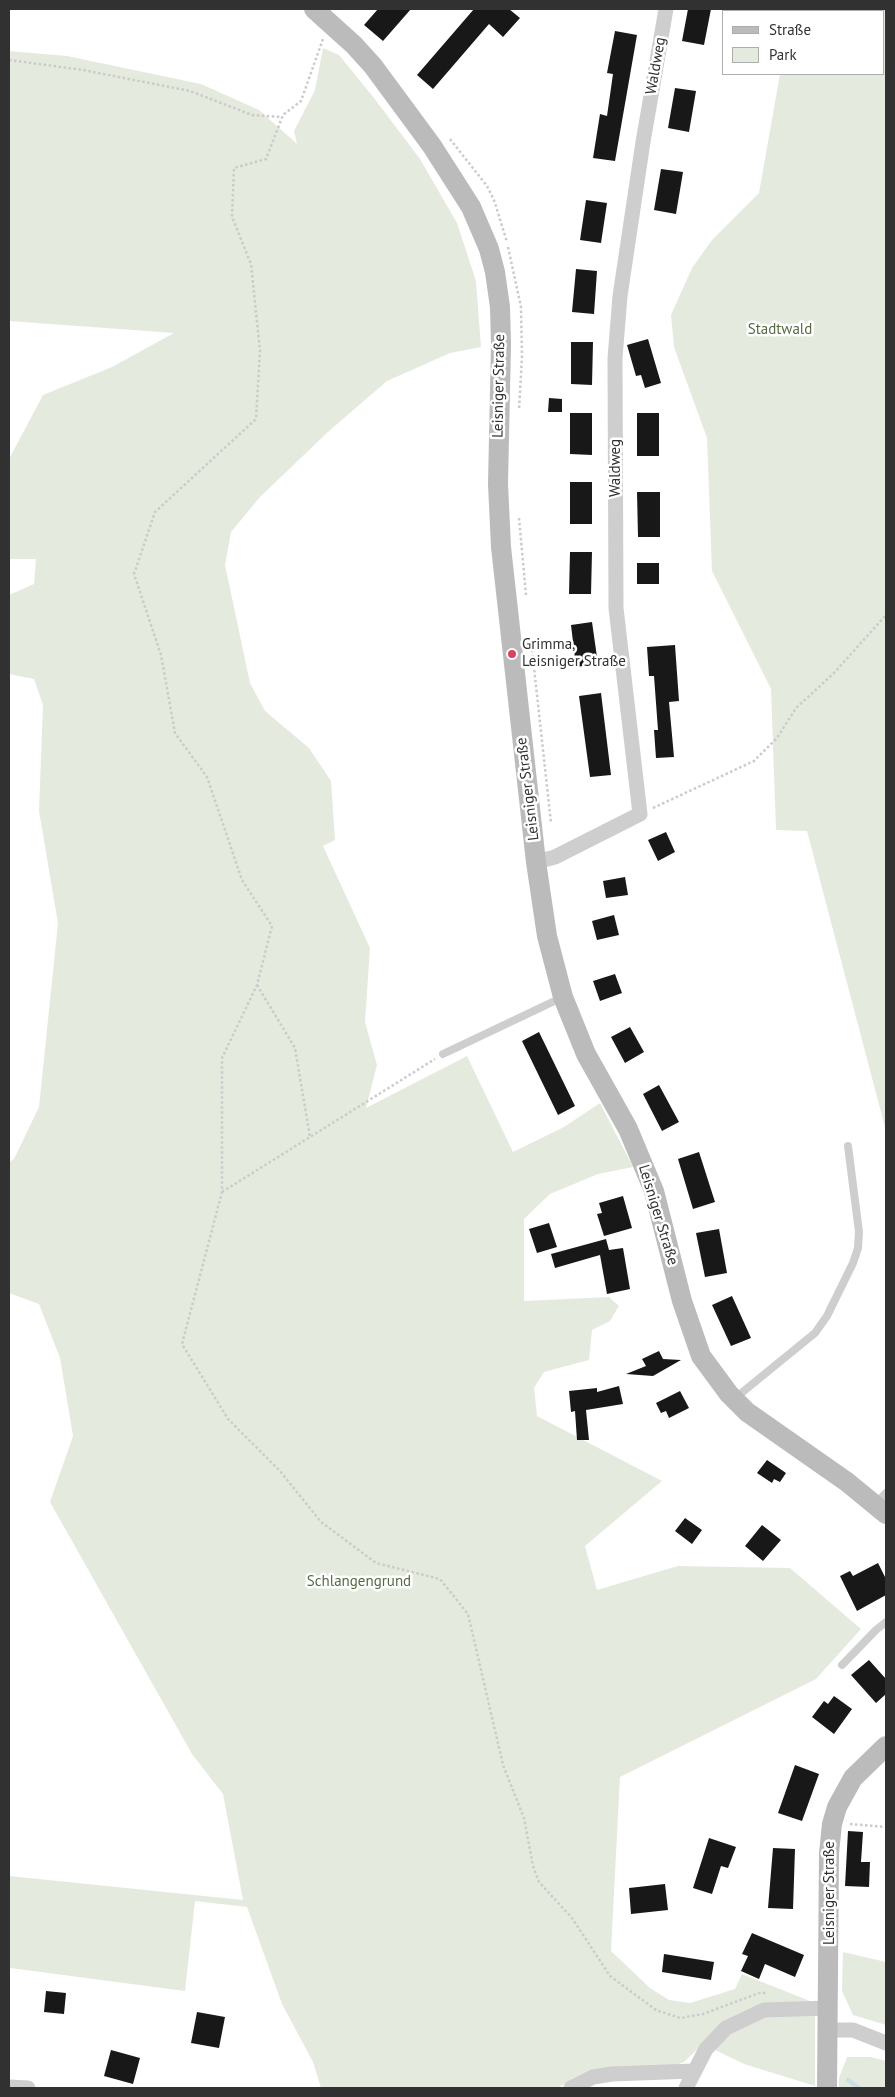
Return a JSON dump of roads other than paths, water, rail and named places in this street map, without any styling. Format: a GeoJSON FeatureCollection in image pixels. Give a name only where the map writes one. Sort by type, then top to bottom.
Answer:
{"type":"FeatureCollection","features":[{"type":"Feature","properties":{"kind":"main road","name":"Leisniger Straße"},"geometry":{"type":"LineString","coordinates":[[322,14],[373,66],[438,154],[471,207],[489,249],[495,272],[500,307],[501,344],[498,466],[501,547],[536,862],[547,936],[562,997],[586,1054],[628,1129],[648,1177],[684,1310],[701,1356],[734,1399],[747,1412],[847,1482],[883,1504]]}},
{"type":"Feature","properties":{"kind":"main road","name":"Leisniger Straße"},"geometry":{"type":"LineString","coordinates":[[827,2088],[829,1853],[832,1824],[837,1807],[853,1778],[886,1746]]}},
{"type":"Feature","properties":{"kind":"street","name":"Waldweg"},"geometry":{"type":"LineString","coordinates":[[536,862],[555,857],[640,814],[616,608],[615,358],[621,286],[666,9]]}},
{"type":"Feature","properties":{"kind":"street"},"geometry":{"type":"LineString","coordinates":[[686,2088],[706,2049],[726,2028],[744,2017],[764,2010],[778,2008],[829,2008]]}},
{"type":"Feature","properties":{"kind":"street"},"geometry":{"type":"LineString","coordinates":[[827,2030],[854,2030],[886,2043]]}},
{"type":"Feature","properties":{"kind":"street"},"geometry":{"type":"LineString","coordinates":[[571,2088],[593,2077],[612,2074],[694,2071]]}},
{"type":"Feature","properties":{"kind":"street"},"geometry":{"type":"LineString","coordinates":[[9,2087],[28,2088]]}},
{"type":"Feature","properties":{"kind":"lane"},"geometry":{"type":"LineString","coordinates":[[443,1054],[562,997]]}},
{"type":"Feature","properties":{"kind":"lane"},"geometry":{"type":"LineString","coordinates":[[734,1399],[815,1334],[827,1316],[853,1263],[858,1248],[859,1232],[848,1146]]}},
{"type":"Feature","properties":{"kind":"lane"},"geometry":{"type":"LineString","coordinates":[[842,1665],[886,1622]]}},
{"type":"Feature","properties":{"kind":"waterway"},"geometry":{"type":"LineString","coordinates":[[848,2080],[859,2088]]}},
{"type":"Feature","properties":{"kind":"place","name":"Grimma, Leisniger Straße"},"geometry":{"type":"Point","coordinates":[512,654]}},
{"type":"Feature","properties":{"kind":"park label","name":"Stadtwald"},"geometry":{"type":"Point","coordinates":[780,330]}},
{"type":"Feature","properties":{"kind":"park label","name":"Schlangengrund"},"geometry":{"type":"Point","coordinates":[359,1582]}}]}
